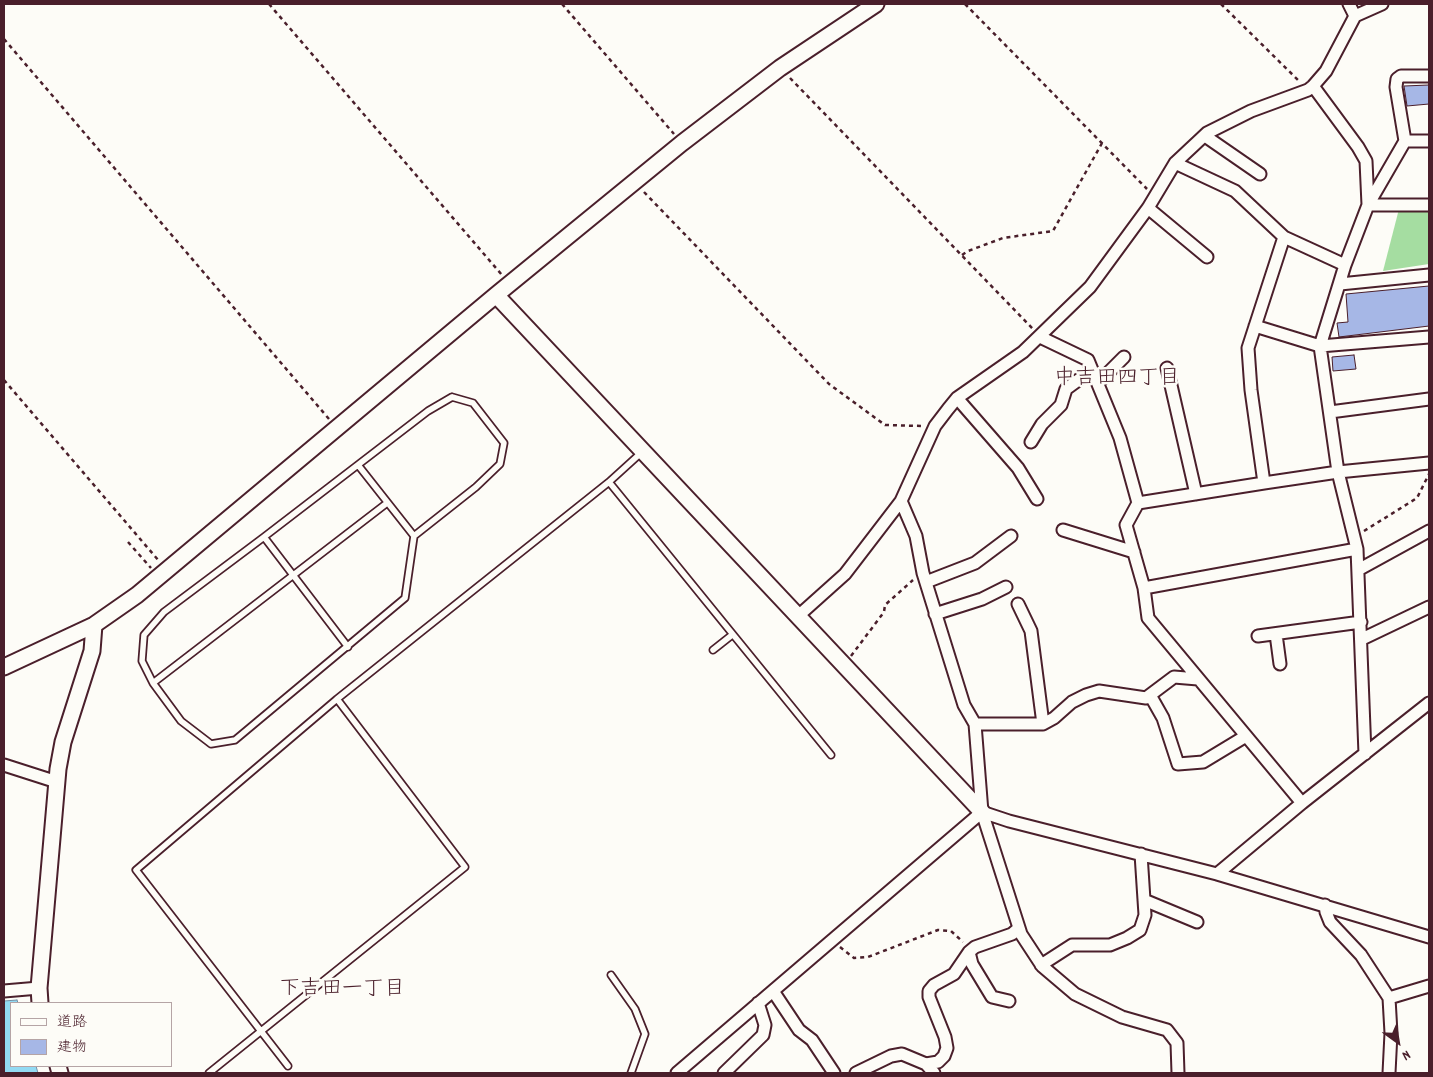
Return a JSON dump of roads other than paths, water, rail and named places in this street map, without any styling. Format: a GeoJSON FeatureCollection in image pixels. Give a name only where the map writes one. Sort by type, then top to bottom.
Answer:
{"type":"FeatureCollection","features":[{"type":"Feature","properties":{"kind":"street"},"geometry":{"type":"LineString","coordinates":[[4,667],[94,625],[137,596],[510,283],[682,143],[780,68],[876,4]]}},
{"type":"Feature","properties":{"kind":"street"},"geometry":{"type":"LineString","coordinates":[[1348,4],[1355,16]]}},
{"type":"Feature","properties":{"kind":"street"},"geometry":{"type":"LineString","coordinates":[[797,617],[845,574],[901,501],[935,426],[957,398],[1023,352],[1090,287],[1148,208],[1175,163],[1204,136],[1251,111],[1310,88],[1326,71],[1355,16],[1382,4]]}},
{"type":"Feature","properties":{"kind":"street"},"geometry":{"type":"LineString","coordinates":[[1365,754],[1357,549],[1338,472],[1320,346],[1345,265],[1368,205],[1404,141],[1396,87],[1397,79],[1401,76],[1429,76]]}},
{"type":"Feature","properties":{"kind":"street"},"geometry":{"type":"LineString","coordinates":[[1310,88],[1358,147],[1366,161],[1368,205]]}},
{"type":"Feature","properties":{"kind":"street"},"geometry":{"type":"LineString","coordinates":[[1204,136],[1260,174]]}},
{"type":"Feature","properties":{"kind":"street"},"geometry":{"type":"LineString","coordinates":[[1404,141],[1429,141]]}},
{"type":"Feature","properties":{"kind":"street"},"geometry":{"type":"LineString","coordinates":[[1175,163],[1235,191],[1284,236],[1345,265]]}},
{"type":"Feature","properties":{"kind":"street"},"geometry":{"type":"LineString","coordinates":[[1368,205],[1429,204]]}},
{"type":"Feature","properties":{"kind":"street"},"geometry":{"type":"LineString","coordinates":[[1148,208],[1207,258]]}},
{"type":"Feature","properties":{"kind":"street"},"geometry":{"type":"LineString","coordinates":[[1264,483],[1251,390],[1248,348],[1284,236]]}},
{"type":"Feature","properties":{"kind":"street"},"geometry":{"type":"LineString","coordinates":[[1340,284],[1429,275]]}},
{"type":"Feature","properties":{"kind":"street"},"geometry":{"type":"LineString","coordinates":[[496,295],[982,812],[1009,821],[1217,874],[1429,937]]}},
{"type":"Feature","properties":{"kind":"street"},"geometry":{"type":"LineString","coordinates":[[1255,326],[1320,346],[1429,337]]}},
{"type":"Feature","properties":{"kind":"street"},"geometry":{"type":"LineString","coordinates":[[1040,337],[1088,360],[1120,438],[1138,503],[1126,525],[1144,588],[1148,618],[1302,803]]}},
{"type":"Feature","properties":{"kind":"street"},"geometry":{"type":"LineString","coordinates":[[1098,383],[1124,357]]}},
{"type":"Feature","properties":{"kind":"street"},"geometry":{"type":"LineString","coordinates":[[1167,368],[1196,494]]}},
{"type":"Feature","properties":{"kind":"street"},"geometry":{"type":"LineString","coordinates":[[1030,442],[1042,424],[1061,405],[1066,389],[1092,370]]}},
{"type":"Feature","properties":{"kind":"street"},"geometry":{"type":"LineString","coordinates":[[957,398],[1018,468],[1037,499]]}},
{"type":"Feature","properties":{"kind":"street"},"geometry":{"type":"LineString","coordinates":[[1330,412],[1429,399]]}},
{"type":"Feature","properties":{"kind":"street"},"geometry":{"type":"LineString","coordinates":[[1138,503],[1338,472],[1429,463]]}},
{"type":"Feature","properties":{"kind":"street"},"geometry":{"type":"LineString","coordinates":[[901,501],[916,536],[925,579],[964,705],[975,724],[982,812],[1021,934],[1041,965],[1075,994],[1122,1017],[1167,1030],[1177,1043],[1178,1073]]}},
{"type":"Feature","properties":{"kind":"street"},"geometry":{"type":"LineString","coordinates":[[1063,530],[1134,552]]}},
{"type":"Feature","properties":{"kind":"street"},"geometry":{"type":"LineString","coordinates":[[1358,570],[1429,531]]}},
{"type":"Feature","properties":{"kind":"street"},"geometry":{"type":"LineString","coordinates":[[925,579],[975,563],[1011,536]]}},
{"type":"Feature","properties":{"kind":"street"},"geometry":{"type":"LineString","coordinates":[[1144,588],[1357,549]]}},
{"type":"Feature","properties":{"kind":"street"},"geometry":{"type":"LineString","coordinates":[[936,614],[982,599],[1006,587]]}},
{"type":"Feature","properties":{"kind":"street"},"geometry":{"type":"LineString","coordinates":[[1018,604],[1031,631],[1043,724]]}},
{"type":"Feature","properties":{"kind":"street"},"geometry":{"type":"LineString","coordinates":[[1362,639],[1429,607]]}},
{"type":"Feature","properties":{"kind":"street"},"geometry":{"type":"LineString","coordinates":[[1258,636],[1361,622]]}},
{"type":"Feature","properties":{"kind":"street"},"geometry":{"type":"LineString","coordinates":[[40,1002],[39,988],[57,782],[63,742],[92,651],[94,625]]}},
{"type":"Feature","properties":{"kind":"street"},"geometry":{"type":"LineString","coordinates":[[1276,634],[1280,664]]}},
{"type":"Feature","properties":{"kind":"street"},"geometry":{"type":"LineString","coordinates":[[975,724],[1043,724],[1054,718],[1072,702],[1086,694],[1099,690],[1146,698],[1174,677],[1198,679]]}},
{"type":"Feature","properties":{"kind":"street"},"geometry":{"type":"LineString","coordinates":[[1150,695],[1163,718],[1177,768],[1203,762],[1246,736]]}},
{"type":"Feature","properties":{"kind":"street"},"geometry":{"type":"LineString","coordinates":[[1217,874],[1302,803],[1427,708]]}},
{"type":"Feature","properties":{"kind":"street"},"geometry":{"type":"LineString","coordinates":[[4,764],[57,782]]}},
{"type":"Feature","properties":{"kind":"street"},"geometry":{"type":"LineString","coordinates":[[677,1073],[982,812]]}},
{"type":"Feature","properties":{"kind":"street"},"geometry":{"type":"LineString","coordinates":[[1041,965],[1072,945],[1110,945],[1140,930],[1144,915],[1141,854]]}},
{"type":"Feature","properties":{"kind":"street"},"geometry":{"type":"LineString","coordinates":[[1144,900],[1197,922]]}},
{"type":"Feature","properties":{"kind":"street"},"geometry":{"type":"LineString","coordinates":[[1325,905],[1330,922],[1361,955],[1389,998],[1391,1033],[1389,1073]]}},
{"type":"Feature","properties":{"kind":"street"},"geometry":{"type":"LineString","coordinates":[[926,1064],[938,1062],[944,1056],[947,1048],[945,1037],[929,997],[929,991],[934,985],[954,974],[969,952],[975,947],[1012,934],[1019,928]]}},
{"type":"Feature","properties":{"kind":"street"},"geometry":{"type":"LineString","coordinates":[[969,952],[972,964],[992,997],[1009,1001]]}},
{"type":"Feature","properties":{"kind":"street"},"geometry":{"type":"LineString","coordinates":[[1389,998],[1429,986]]}},
{"type":"Feature","properties":{"kind":"street"},"geometry":{"type":"LineString","coordinates":[[4,991],[39,988]]}},
{"type":"Feature","properties":{"kind":"street"},"geometry":{"type":"LineString","coordinates":[[773,991],[798,1030],[812,1040],[834,1073]]}},
{"type":"Feature","properties":{"kind":"street"},"geometry":{"type":"LineString","coordinates":[[724,1073],[763,1036],[764,1025],[758,1004]]}},
{"type":"Feature","properties":{"kind":"street"},"geometry":{"type":"LineString","coordinates":[[856,1073],[891,1056],[902,1054],[926,1064],[934,1073]]}},
{"type":"Feature","properties":{"kind":"lane"},"geometry":{"type":"LineString","coordinates":[[452,397],[473,403],[504,442],[500,464],[476,487],[414,536],[405,598],[235,740],[211,744],[180,721],[153,683],[142,661],[144,635],[164,612],[358,465],[428,411],[452,397]]}},
{"type":"Feature","properties":{"kind":"lane"},"geometry":{"type":"LineString","coordinates":[[288,1066],[136,870],[337,699],[609,482],[642,452]]}},
{"type":"Feature","properties":{"kind":"lane"},"geometry":{"type":"LineString","coordinates":[[358,465],[414,536]]}},
{"type":"Feature","properties":{"kind":"lane"},"geometry":{"type":"LineString","coordinates":[[609,482],[831,755]]}},
{"type":"Feature","properties":{"kind":"lane"},"geometry":{"type":"LineString","coordinates":[[153,683],[387,503]]}},
{"type":"Feature","properties":{"kind":"lane"},"geometry":{"type":"LineString","coordinates":[[264,537],[348,646]]}},
{"type":"Feature","properties":{"kind":"lane"},"geometry":{"type":"LineString","coordinates":[[713,650],[732,635]]}},
{"type":"Feature","properties":{"kind":"lane"},"geometry":{"type":"LineString","coordinates":[[209,1073],[465,867],[337,699]]}},
{"type":"Feature","properties":{"kind":"lane"},"geometry":{"type":"LineString","coordinates":[[611,975],[636,1009],[645,1034],[631,1073]]}},
{"type":"Feature","properties":{"kind":"water"},"geometry":{"type":"Polygon","coordinates":[[[17,1000],[18,1002],[10,1002],[10,1067],[36,1067],[38,1073],[4,1073],[4,1001],[17,1000]]]}},
{"type":"Feature","properties":{"kind":"district","name":"中吉田四丁目"},"geometry":{"type":"Point","coordinates":[1117,380]}},
{"type":"Feature","properties":{"kind":"district","name":"下吉田一丁目"},"geometry":{"type":"Point","coordinates":[342,991]}}]}
